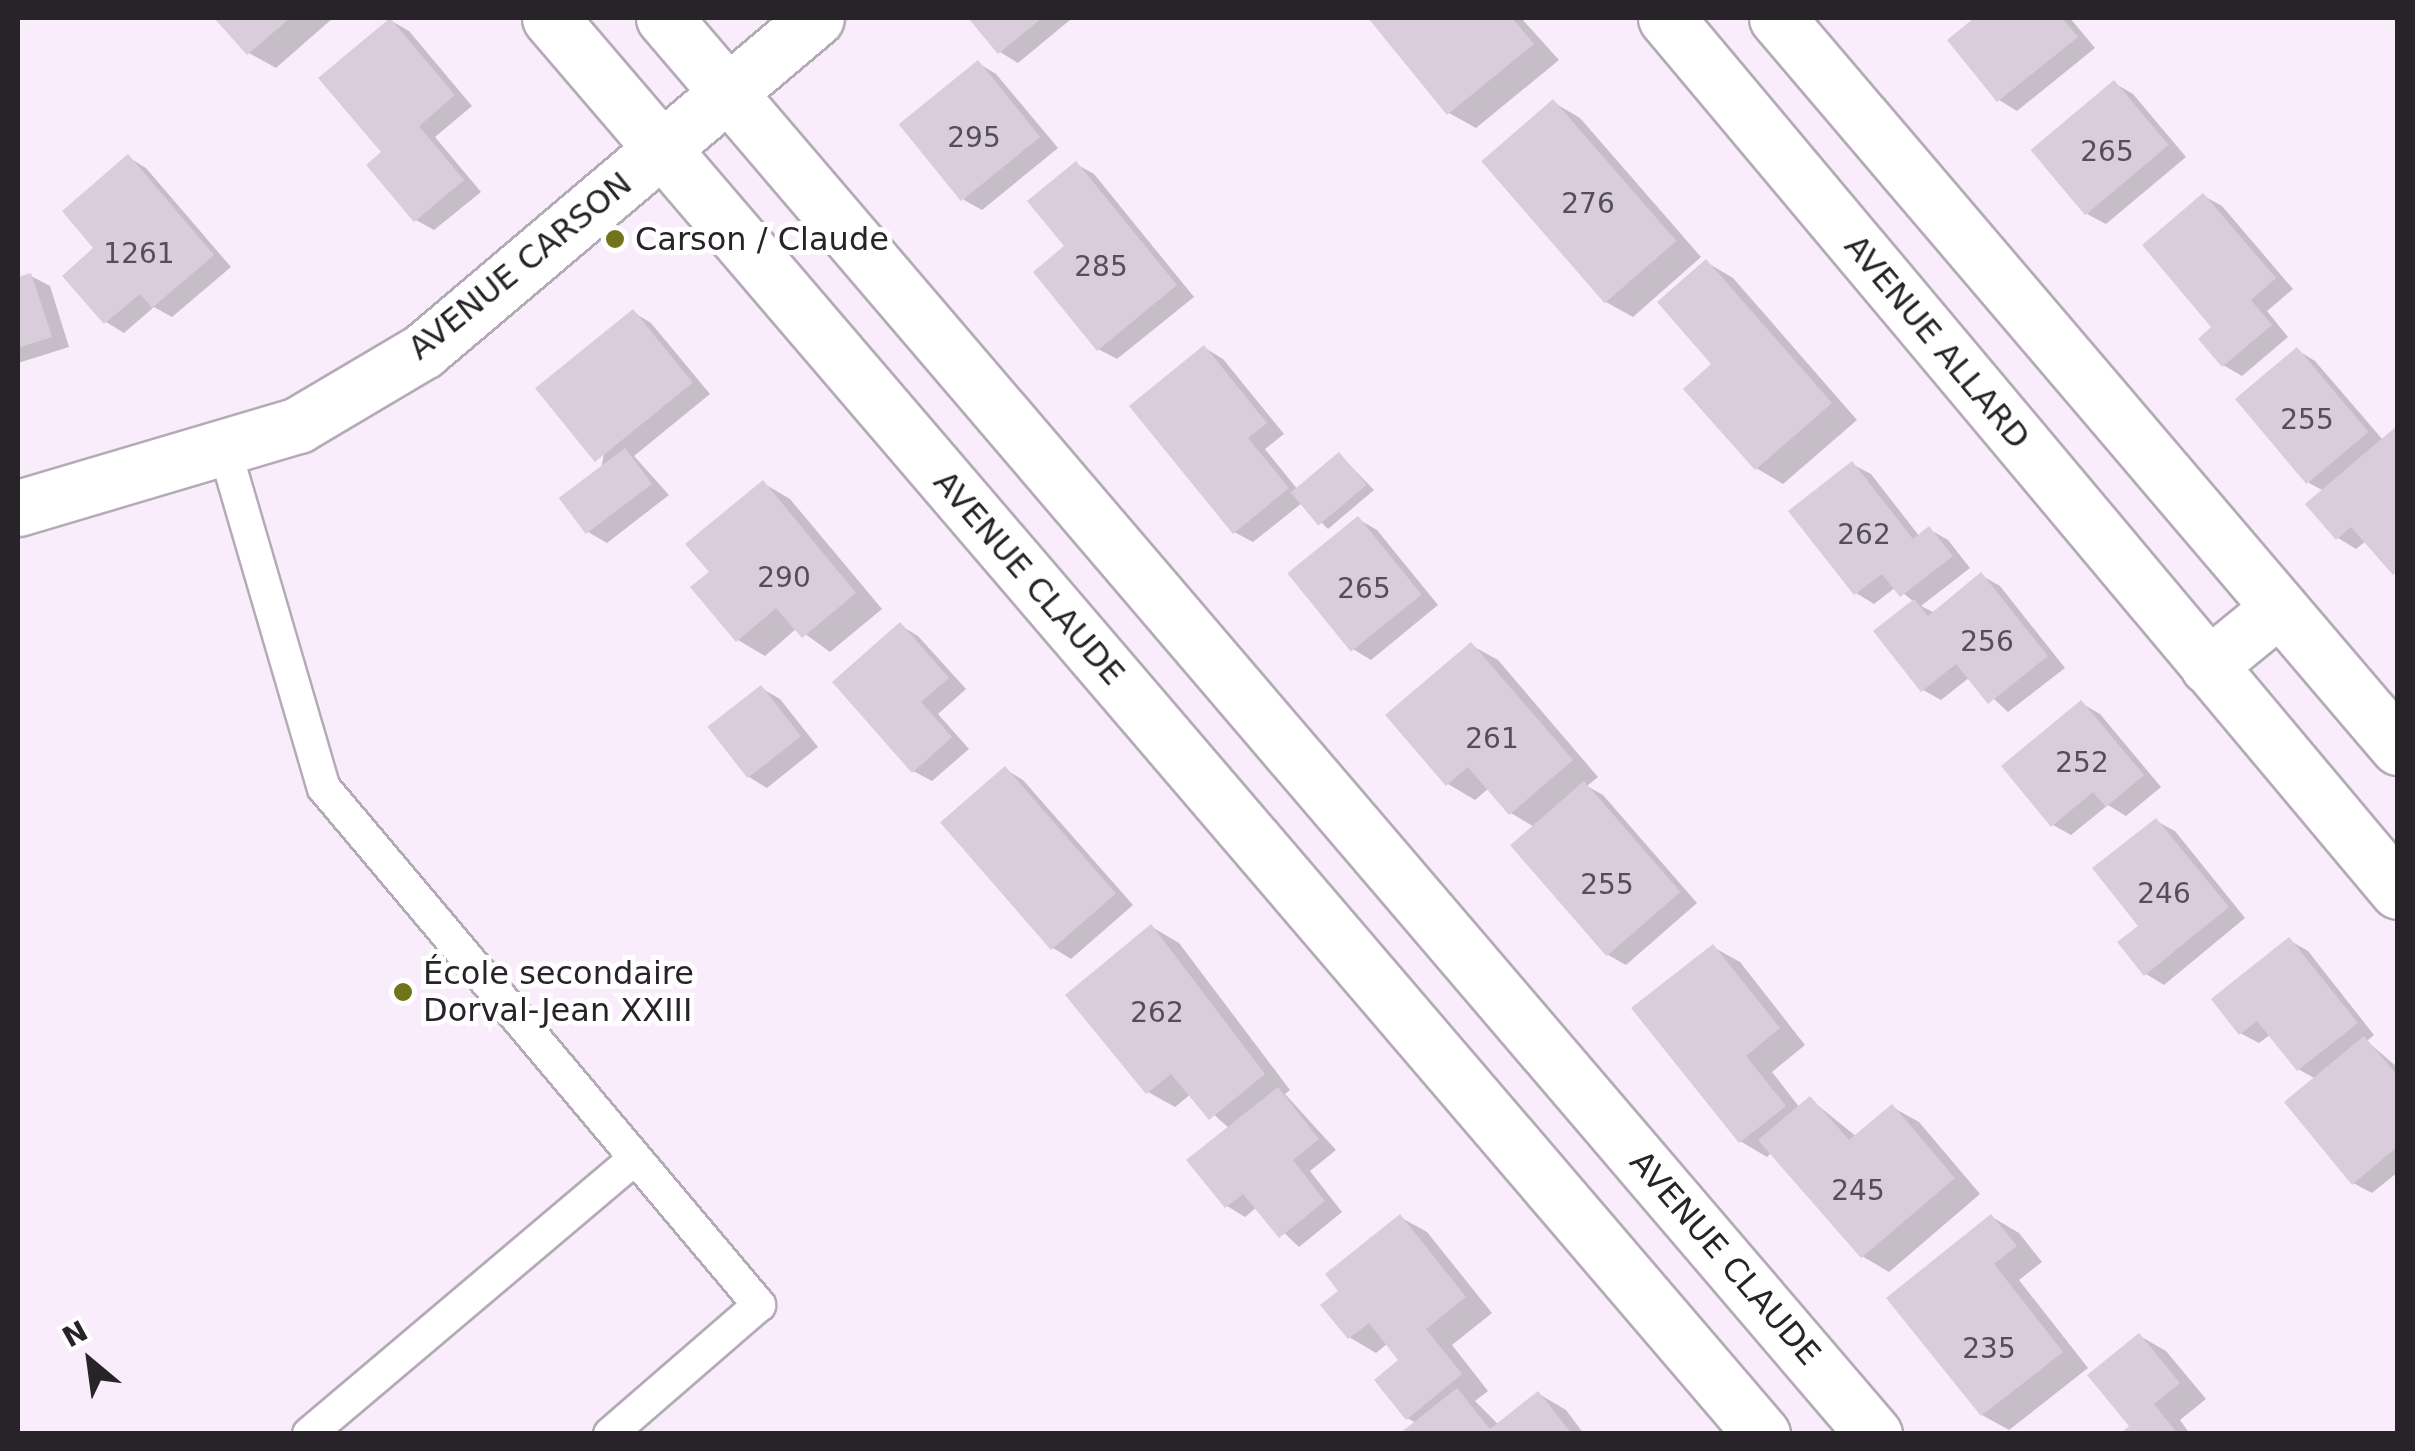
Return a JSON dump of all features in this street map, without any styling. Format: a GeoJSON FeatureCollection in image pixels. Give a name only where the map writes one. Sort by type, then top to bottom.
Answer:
{"type":"FeatureCollection","features":[{"type":"Feature","properties":{"kind":"street","name":"AVENUE CLAUDE"},"geometry":{"type":"LineString","coordinates":[[550,18],[1762,1434]]}},
{"type":"Feature","properties":{"kind":"street","name":"AVENUE CLAUDE"},"geometry":{"type":"LineString","coordinates":[[664,18],[1874,1434]]}},
{"type":"Feature","properties":{"kind":"street","name":"AVENUE CARSON"},"geometry":{"type":"LineString","coordinates":[[18,508],[298,425],[423,351],[816,18]]}},
{"type":"Feature","properties":{"kind":"street","name":"AVENUE ALLARD"},"geometry":{"type":"LineString","coordinates":[[1666,18],[2398,891]]}},
{"type":"Feature","properties":{"kind":"street"},"geometry":{"type":"LineString","coordinates":[[1778,18],[2398,747]]}},
{"type":"Feature","properties":{"kind":"street"},"geometry":{"type":"LineString","coordinates":[[2208,666],[2279,608]]}},
{"type":"Feature","properties":{"kind":"street"},"geometry":{"type":"LineString","coordinates":[[1508,1138],[1575,1083]]}},
{"type":"Feature","properties":{"kind":"lane"},"geometry":{"type":"LineString","coordinates":[[224,446],[324,788],[760,1305],[610,1434]]}},
{"type":"Feature","properties":{"kind":"lane"},"geometry":{"type":"LineString","coordinates":[[309,1434],[634,1159]]}},
{"type":"Feature","properties":{"kind":"building"},"geometry":{"type":"Polygon","coordinates":[[[214,18],[290,18],[247,55],[214,18]]]}},
{"type":"Feature","properties":{"kind":"building"},"geometry":{"type":"Polygon","coordinates":[[[390,18],[455,95],[419,126],[464,180],[414,222],[366,165],[381,152],[318,78],[390,18]]]}},
{"type":"Feature","properties":{"kind":"building"},"geometry":{"type":"Polygon","coordinates":[[[968,18],[1042,18],[998,54],[968,18]]]}},
{"type":"Feature","properties":{"kind":"building"},"geometry":{"type":"Polygon","coordinates":[[[1368,18],[1512,18],[1534,44],[1447,115],[1368,18]]]}},
{"type":"Feature","properties":{"kind":"building"},"geometry":{"type":"Polygon","coordinates":[[[1974,18],[2062,18],[2078,37],[1997,102],[1947,40],[1974,18]]]}},
{"type":"Feature","properties":{"kind":"building"},"geometry":{"type":"Polygon","coordinates":[[[978,60],[1040,137],[961,201],[899,124],[978,60]]]}},
{"type":"Feature","properties":{"kind":"building"},"geometry":{"type":"Polygon","coordinates":[[[2114,80],[2169,145],[2085,215],[2031,150],[2114,80]]]}},
{"type":"Feature","properties":{"kind":"building"},"geometry":{"type":"Polygon","coordinates":[[[1553,99],[1676,241],[1605,303],[1481,161],[1553,99]]]}},
{"type":"Feature","properties":{"kind":"building"},"geometry":{"type":"Polygon","coordinates":[[[128,154],[214,255],[152,308],[140,294],[104,324],[62,276],[93,248],[62,211],[128,154]]]}},
{"type":"Feature","properties":{"kind":"building"},"geometry":{"type":"Polygon","coordinates":[[[1076,161],[1177,285],[1097,351],[1033,272],[1064,246],[1027,201],[1076,161]]]}},
{"type":"Feature","properties":{"kind":"building"},"geometry":{"type":"Polygon","coordinates":[[[2203,193],[2276,278],[2251,300],[2272,325],[2222,367],[2198,339],[2211,327],[2142,245],[2203,193]]]}},
{"type":"Feature","properties":{"kind":"building"},"geometry":{"type":"Polygon","coordinates":[[[1706,259],[1832,403],[1755,470],[1683,389],[1711,364],[1657,302],[1706,259]]]}},
{"type":"Feature","properties":{"kind":"building"},"geometry":{"type":"Polygon","coordinates":[[[31,273],[52,337],[18,348],[18,277],[31,273]]]}},
{"type":"Feature","properties":{"kind":"building"},"geometry":{"type":"Polygon","coordinates":[[[633,309],[693,383],[595,462],[535,388],[633,309]]]}},
{"type":"Feature","properties":{"kind":"building"},"geometry":{"type":"Polygon","coordinates":[[[1204,345],[1267,423],[1248,438],[1289,488],[1233,534],[1129,406],[1204,345]]]}},
{"type":"Feature","properties":{"kind":"building"},"geometry":{"type":"Polygon","coordinates":[[[2297,347],[2368,432],[2306,484],[2235,399],[2297,347]]]}},
{"type":"Feature","properties":{"kind":"building"},"geometry":{"type":"Polygon","coordinates":[[[2398,425],[2398,571],[2393,575],[2351,527],[2336,540],[2305,504],[2398,425]]]}},
{"type":"Feature","properties":{"kind":"building"},"geometry":{"type":"Polygon","coordinates":[[[625,448],[652,484],[586,534],[559,498],[625,448]]]}},
{"type":"Feature","properties":{"kind":"building"},"geometry":{"type":"Polygon","coordinates":[[[1339,452],[1367,485],[1318,525],[1291,492],[1339,452]]]}},
{"type":"Feature","properties":{"kind":"building"},"geometry":{"type":"Polygon","coordinates":[[[1852,461],[1913,539],[1929,526],[1953,556],[1900,597],[1882,574],[1854,595],[1788,511],[1852,461]]]}},
{"type":"Feature","properties":{"kind":"building"},"geometry":{"type":"Polygon","coordinates":[[[763,480],[856,593],[802,638],[776,608],[736,642],[690,587],[709,572],[685,544],[763,480]]]}},
{"type":"Feature","properties":{"kind":"building"},"geometry":{"type":"Polygon","coordinates":[[[1358,516],[1422,594],[1351,652],[1287,573],[1358,516]]]}},
{"type":"Feature","properties":{"kind":"building"},"geometry":{"type":"Polygon","coordinates":[[[1981,572],[2048,656],[1988,704],[1956,664],[1921,692],[1873,631],[1914,599],[1928,616],[1981,572]]]}},
{"type":"Feature","properties":{"kind":"building"},"geometry":{"type":"Polygon","coordinates":[[[900,622],[949,678],[921,702],[952,737],[912,773],[832,682],[900,622]]]}},
{"type":"Feature","properties":{"kind":"building"},"geometry":{"type":"Polygon","coordinates":[[[1471,642],[1573,760],[1509,815],[1468,767],[1446,786],[1385,715],[1471,642]]]}},
{"type":"Feature","properties":{"kind":"building"},"geometry":{"type":"Polygon","coordinates":[[[761,685],[801,736],[747,778],[707,727],[761,685]]]}},
{"type":"Feature","properties":{"kind":"building"},"geometry":{"type":"Polygon","coordinates":[[[2081,700],[2144,775],[2106,807],[2093,792],[2051,827],[2001,766],[2081,700]]]}},
{"type":"Feature","properties":{"kind":"building"},"geometry":{"type":"Polygon","coordinates":[[[1005,766],[1116,894],[1051,950],[940,822],[1005,766]]]}},
{"type":"Feature","properties":{"kind":"building"},"geometry":{"type":"Polygon","coordinates":[[[1584,781],[1680,892],[1606,956],[1510,845],[1584,781]]]}},
{"type":"Feature","properties":{"kind":"building"},"geometry":{"type":"Polygon","coordinates":[[[2156,818],[2229,907],[2144,976],[2117,942],[2138,926],[2092,868],[2156,818]]]}},
{"type":"Feature","properties":{"kind":"building"},"geometry":{"type":"Polygon","coordinates":[[[1151,924],[1265,1074],[1209,1120],[1171,1074],[1146,1094],[1065,995],[1151,924]]]}},
{"type":"Feature","properties":{"kind":"building"},"geometry":{"type":"Polygon","coordinates":[[[2289,937],[2358,1023],[2297,1071],[2257,1021],[2239,1035],[2211,999],[2289,937]]]}},
{"type":"Feature","properties":{"kind":"building"},"geometry":{"type":"Polygon","coordinates":[[[1713,944],[1780,1028],[1746,1056],[1786,1106],[1739,1143],[1631,1008],[1713,944]]]}},
{"type":"Feature","properties":{"kind":"building"},"geometry":{"type":"Polygon","coordinates":[[[2364,1036],[2398,1076],[2398,1146],[2352,1185],[2284,1102],[2364,1036]]]}},
{"type":"Feature","properties":{"kind":"building"},"geometry":{"type":"Polygon","coordinates":[[[1278,1087],[1319,1139],[1293,1160],[1325,1201],[1279,1238],[1243,1194],[1225,1208],[1186,1160],[1278,1087]]]}},
{"type":"Feature","properties":{"kind":"building"},"geometry":{"type":"Polygon","coordinates":[[[1810,1096],[1849,1140],[1892,1104],[1955,1178],[1861,1258],[1758,1140],[1810,1096]]]}},
{"type":"Feature","properties":{"kind":"building"},"geometry":{"type":"Polygon","coordinates":[[[1400,1214],[1466,1297],[1426,1329],[1462,1374],[1406,1420],[1374,1380],[1398,1360],[1369,1323],[1348,1339],[1320,1305],[1338,1291],[1325,1274],[1400,1214]]]}},
{"type":"Feature","properties":{"kind":"building"},"geometry":{"type":"Polygon","coordinates":[[[1991,1214],[2017,1246],[1994,1264],[2063,1352],[1981,1416],[1886,1298],[1991,1214]]]}},
{"type":"Feature","properties":{"kind":"building"},"geometry":{"type":"Polygon","coordinates":[[[2139,1333],[2180,1383],[2154,1404],[2178,1434],[2120,1434],[2129,1426],[2087,1375],[2139,1333]]]}},
{"type":"Feature","properties":{"kind":"building"},"geometry":{"type":"Polygon","coordinates":[[[1457,1388],[1490,1429],[1538,1391],[1572,1434],[1399,1434],[1457,1388]]]}},
{"type":"Feature","properties":{"kind":"place","name":"Carson / Claude"},"geometry":{"type":"Point","coordinates":[615,239]}},
{"type":"Feature","properties":{"kind":"place","name":"École secondaire Dorval-Jean XXIII"},"geometry":{"type":"Point","coordinates":[403,992]}}]}
